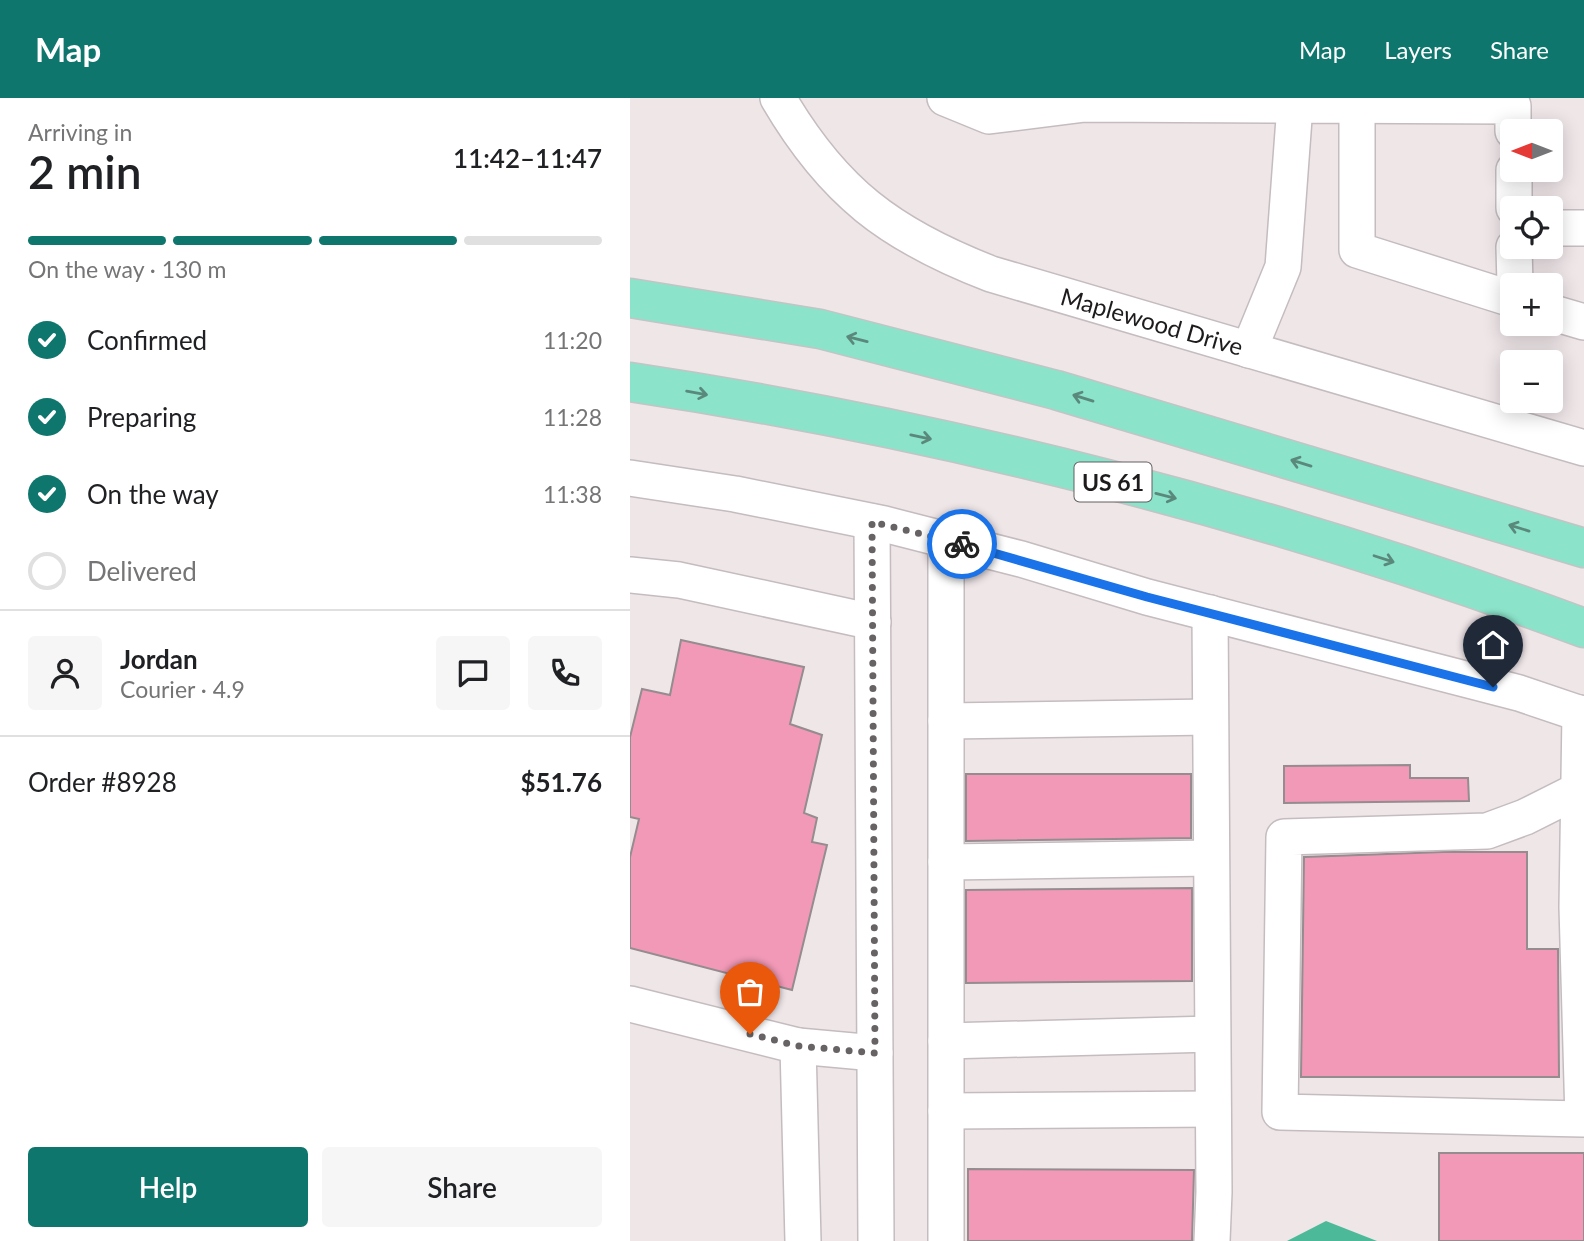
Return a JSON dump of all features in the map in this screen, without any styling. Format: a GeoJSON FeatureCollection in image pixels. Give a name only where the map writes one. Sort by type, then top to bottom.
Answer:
{"type":"FeatureCollection","features":[{"type":"Feature","properties":{"kind":"main road"},"geometry":{"type":"LineString","coordinates":[[630,299],[820,329],[1043,387],[1584,548]]}},
{"type":"Feature","properties":{"kind":"main road","name":"US 61"},"geometry":{"type":"LineString","coordinates":[[630,382],[862,424],[1024,459],[1197,504],[1368,554],[1584,628]]}},
{"type":"Feature","properties":{"kind":"street","name":"Maplewood Drive"},"geometry":{"type":"LineString","coordinates":[[778,98],[799,132],[830,172],[859,200],[899,231],[943,255],[990,274],[1584,448]]}},
{"type":"Feature","properties":{"kind":"street"},"geometry":{"type":"LineString","coordinates":[[946,98],[989,116],[1085,104],[1295,101],[1431,102],[1513,106],[1513,119]]}},
{"type":"Feature","properties":{"kind":"street"},"geometry":{"type":"LineString","coordinates":[[1249,350],[1283,267],[1295,101]]}},
{"type":"Feature","properties":{"kind":"street"},"geometry":{"type":"LineString","coordinates":[[1357,102],[1357,250],[1500,295]]}},
{"type":"Feature","properties":{"kind":"street"},"geometry":{"type":"LineString","coordinates":[[1563,228],[1584,228]]}},
{"type":"Feature","properties":{"kind":"street"},"geometry":{"type":"LineString","coordinates":[[1563,316],[1584,322]]}},
{"type":"Feature","properties":{"kind":"street"},"geometry":{"type":"LineString","coordinates":[[630,478],[736,494],[946,540],[1210,613],[1518,693],[1582,714],[1577,907],[1583,1119],[1280,1112],[1284,837],[1487,831],[1524,817],[1579,790]]}},
{"type":"Feature","properties":{"kind":"street"},"geometry":{"type":"LineString","coordinates":[[872,522],[876,1241]]}},
{"type":"Feature","properties":{"kind":"street"},"geometry":{"type":"LineString","coordinates":[[946,540],[946,1241]]}},
{"type":"Feature","properties":{"kind":"street"},"geometry":{"type":"LineString","coordinates":[[630,575],[679,580],[873,622]]}},
{"type":"Feature","properties":{"kind":"street"},"geometry":{"type":"LineString","coordinates":[[1210,613],[1212,1241]]}},
{"type":"Feature","properties":{"kind":"street"},"geometry":{"type":"LineString","coordinates":[[946,721],[1210,717]]}},
{"type":"Feature","properties":{"kind":"street"},"geometry":{"type":"LineString","coordinates":[[946,862],[1212,858]]}},
{"type":"Feature","properties":{"kind":"street"},"geometry":{"type":"LineString","coordinates":[[630,1004],[798,1046],[875,1053]]}},
{"type":"Feature","properties":{"kind":"street"},"geometry":{"type":"LineString","coordinates":[[946,1041],[1212,1034]]}},
{"type":"Feature","properties":{"kind":"street"},"geometry":{"type":"LineString","coordinates":[[798,1046],[803,1241]]}},
{"type":"Feature","properties":{"kind":"street"},"geometry":{"type":"LineString","coordinates":[[946,1111],[1213,1109]]}},
{"type":"Feature","properties":{"kind":"shaded area"},"geometry":{"type":"Polygon","coordinates":[[[1326,1221],[1377,1241],[1287,1241],[1326,1221]]]}},
{"type":"Feature","properties":{"kind":"building"},"geometry":{"type":"Polygon","coordinates":[[[681,640],[804,667],[790,724],[822,735],[804,813],[817,818],[812,842],[827,845],[792,990],[630,948],[630,857],[639,819],[630,817],[630,737],[642,689],[670,695],[681,640]]]}},
{"type":"Feature","properties":{"kind":"building"},"geometry":{"type":"Polygon","coordinates":[[[1410,765],[1410,778],[1468,778],[1469,801],[1284,803],[1284,766],[1410,765]]]}},
{"type":"Feature","properties":{"kind":"building"},"geometry":{"type":"Polygon","coordinates":[[[966,774],[1191,774],[1191,838],[966,841],[966,774]]]}},
{"type":"Feature","properties":{"kind":"building"},"geometry":{"type":"Polygon","coordinates":[[[1527,852],[1527,949],[1558,949],[1559,1077],[1301,1077],[1304,857],[1527,852]]]}},
{"type":"Feature","properties":{"kind":"building"},"geometry":{"type":"Polygon","coordinates":[[[1192,888],[1192,981],[966,983],[966,890],[1192,888]]]}},
{"type":"Feature","properties":{"kind":"building"},"geometry":{"type":"Polygon","coordinates":[[[1439,1153],[1584,1153],[1584,1241],[1439,1241],[1439,1153]]]}},
{"type":"Feature","properties":{"kind":"building"},"geometry":{"type":"Polygon","coordinates":[[[968,1169],[1194,1170],[1192,1241],[968,1241],[968,1169]]]}},
{"type":"Feature","properties":{"kind":"way so far"},"geometry":{"type":"LineString","coordinates":[[750,1034],[798,1046],[875,1053],[872,522],[962,544]]}},
{"type":"Feature","properties":{"kind":"route"},"geometry":{"type":"LineString","coordinates":[[962,544],[1147,597],[1493,687]]}}]}
